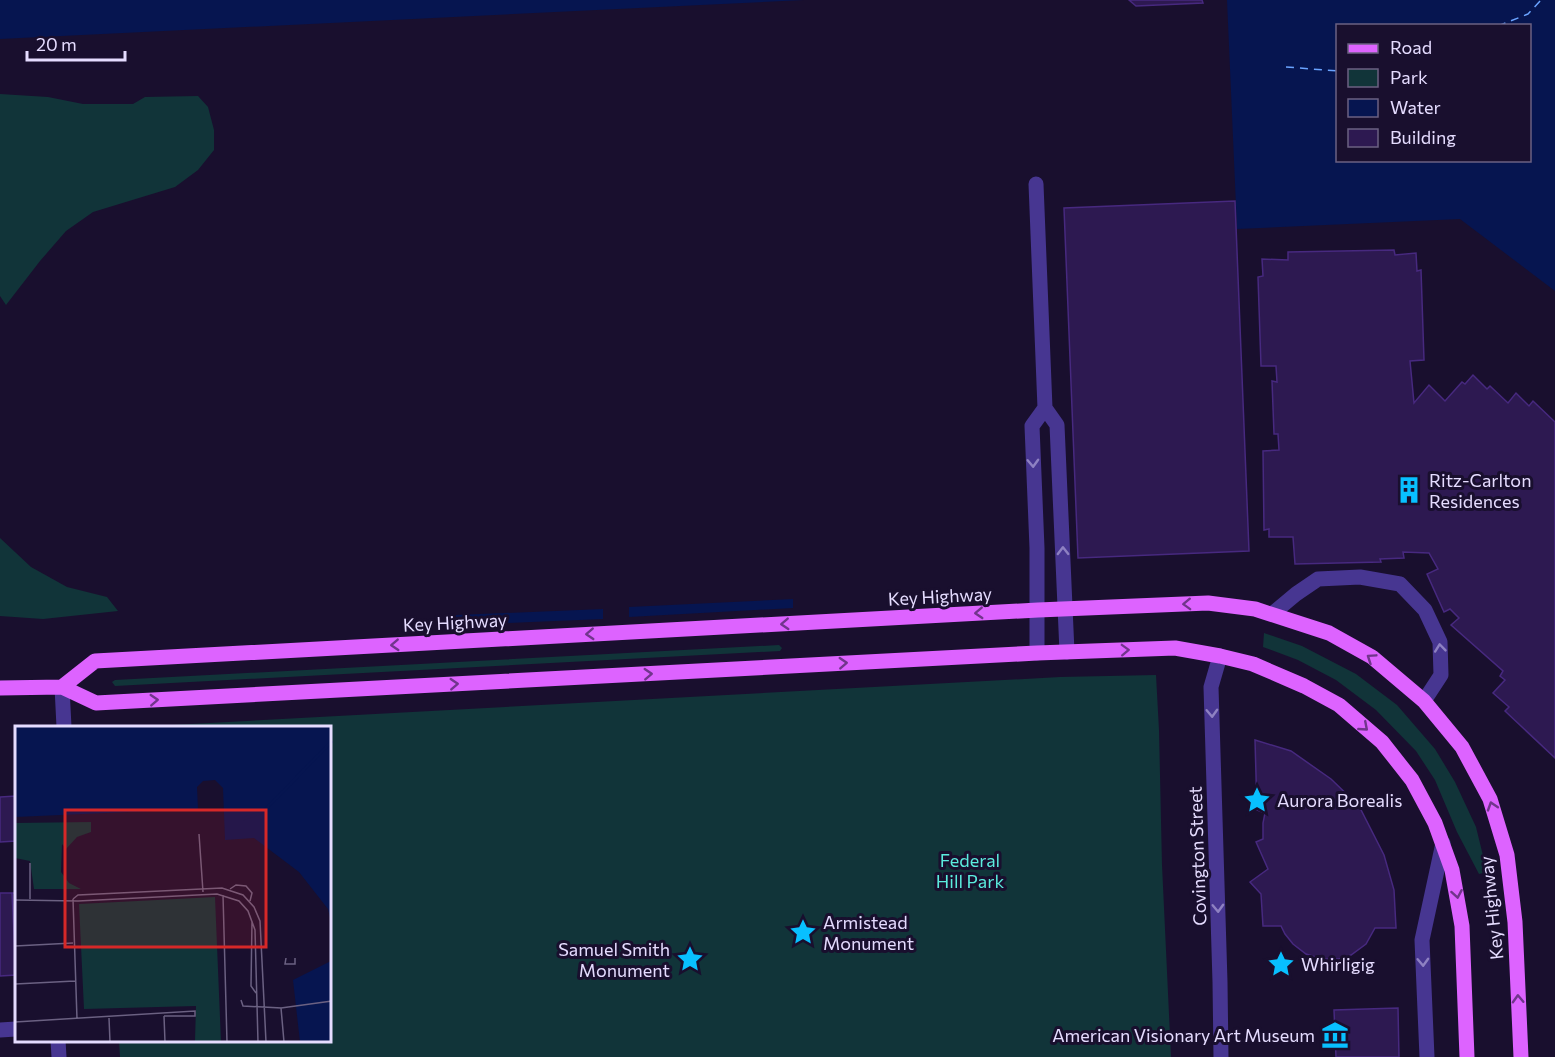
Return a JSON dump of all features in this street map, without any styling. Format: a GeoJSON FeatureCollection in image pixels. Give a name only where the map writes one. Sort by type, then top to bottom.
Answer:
{"type":"FeatureCollection","features":[{"type":"Feature","properties":{"kind":"main road","name":"Key Highway"},"geometry":{"type":"LineString","coordinates":[[62,687],[95,661],[1038,610],[1208,603],[1255,609],[1329,633],[1372,657],[1424,701],[1462,747],[1490,799],[1507,855],[1515,922],[1521,1057]]}},
{"type":"Feature","properties":{"kind":"main road","name":"Key Highway"},"geometry":{"type":"LineString","coordinates":[[0,688],[62,687],[96,703],[1037,653],[1175,648],[1253,664],[1304,686],[1339,705],[1382,742],[1412,780],[1435,823],[1452,870],[1462,926],[1467,1057]]}},
{"type":"Feature","properties":{"kind":"street"},"geometry":{"type":"LineString","coordinates":[[1036,184],[1045,408],[1057,425],[1067,652]]}},
{"type":"Feature","properties":{"kind":"street"},"geometry":{"type":"LineString","coordinates":[[1037,653],[1038,610],[1032,426],[1045,408]]}},
{"type":"Feature","properties":{"kind":"street"},"geometry":{"type":"LineString","coordinates":[[1272,614],[1318,579],[1360,577],[1400,584],[1425,610],[1440,642],[1441,675],[1424,701]]}},
{"type":"Feature","properties":{"kind":"street","name":"Covington Street"},"geometry":{"type":"LineString","coordinates":[[1220,656],[1211,687],[1221,1057]]}},
{"type":"Feature","properties":{"kind":"street"},"geometry":{"type":"LineString","coordinates":[[62,687],[64,726]]}},
{"type":"Feature","properties":{"kind":"street"},"geometry":{"type":"LineString","coordinates":[[1427,1057],[1422,940],[1443,843]]}},
{"type":"Feature","properties":{"kind":"street"},"geometry":{"type":"LineString","coordinates":[[0,1030],[15,1029]]}},
{"type":"Feature","properties":{"kind":"street"},"geometry":{"type":"LineString","coordinates":[[58,1042],[59,1057]]}},
{"type":"Feature","properties":{"kind":"green space"},"geometry":{"type":"Polygon","coordinates":[[[0,94],[48,97],[83,104],[133,104],[145,97],[198,96],[208,107],[214,130],[214,150],[198,170],[175,187],[93,212],[66,231],[6,305],[0,296],[0,94]]]}},
{"type":"Feature","properties":{"kind":"green space"},"geometry":{"type":"Polygon","coordinates":[[[0,538],[31,567],[67,587],[107,597],[118,611],[43,619],[0,616],[0,538]]]}},
{"type":"Feature","properties":{"kind":"green space"},"geometry":{"type":"Polygon","coordinates":[[[1264,633],[1302,646],[1356,674],[1397,705],[1435,749],[1455,782],[1476,827],[1487,872],[1479,874],[1457,832],[1435,780],[1416,751],[1376,710],[1336,680],[1298,660],[1263,647],[1264,633]]]}},
{"type":"Feature","properties":{"kind":"green space"},"geometry":{"type":"Polygon","coordinates":[[[779,645],[782,648],[780,651],[115,686],[112,682],[115,680],[779,645]]]}},
{"type":"Feature","properties":{"kind":"green space","name":"Federal Hill Park"},"geometry":{"type":"Polygon","coordinates":[[[1156,675],[1171,1057],[120,1057],[119,1042],[332,1042],[332,726],[154,726],[1060,677],[1156,675]]]}},
{"type":"Feature","properties":{"kind":"water"},"geometry":{"type":"Polygon","coordinates":[[[0,0],[804,0],[0,39],[0,0]]]}},
{"type":"Feature","properties":{"kind":"water"},"geometry":{"type":"Polygon","coordinates":[[[1227,0],[1555,0],[1555,291],[1460,219],[1237,229],[1227,0]]]}},
{"type":"Feature","properties":{"kind":"water"},"geometry":{"type":"Polygon","coordinates":[[[793,599],[793,608],[629,617],[629,607],[793,599]]]}},
{"type":"Feature","properties":{"kind":"water"},"geometry":{"type":"Polygon","coordinates":[[[603,609],[603,619],[456,625],[456,615],[603,609]]]}},
{"type":"Feature","properties":{"kind":"building"},"geometry":{"type":"Polygon","coordinates":[[[1129,0],[1202,0],[1203,3],[1136,6],[1129,0]]]}},
{"type":"Feature","properties":{"kind":"building"},"geometry":{"type":"Polygon","coordinates":[[[1235,201],[1249,551],[1078,558],[1064,208],[1235,201]]]}},
{"type":"Feature","properties":{"kind":"building","name":"Ritz-Carlton Residences"},"geometry":{"type":"Polygon","coordinates":[[[1394,250],[1395,255],[1416,253],[1417,271],[1421,270],[1424,360],[1410,361],[1414,403],[1429,385],[1445,401],[1462,382],[1465,384],[1473,375],[1487,389],[1490,386],[1508,403],[1516,393],[1529,406],[1533,401],[1555,422],[1555,758],[1505,711],[1509,707],[1493,693],[1505,680],[1500,676],[1503,671],[1451,625],[1459,618],[1450,609],[1444,612],[1427,574],[1438,569],[1429,553],[1403,552],[1404,558],[1380,559],[1381,562],[1295,564],[1293,537],[1269,537],[1269,529],[1264,530],[1263,451],[1279,450],[1278,434],[1274,434],[1272,381],[1277,382],[1276,366],[1261,366],[1258,277],[1263,276],[1262,259],[1288,260],[1288,252],[1394,250]]]}},
{"type":"Feature","properties":{"kind":"building"},"geometry":{"type":"Polygon","coordinates":[[[1255,740],[1291,751],[1331,779],[1359,806],[1384,855],[1394,890],[1396,928],[1375,928],[1366,944],[1351,955],[1339,959],[1322,959],[1306,954],[1293,944],[1281,926],[1263,926],[1261,894],[1250,882],[1268,869],[1256,842],[1263,839],[1265,813],[1257,810],[1255,740]]]}},
{"type":"Feature","properties":{"kind":"building"},"geometry":{"type":"Polygon","coordinates":[[[15,796],[15,841],[0,842],[0,797],[15,796]]]}},
{"type":"Feature","properties":{"kind":"building"},"geometry":{"type":"Polygon","coordinates":[[[0,893],[12,893],[15,975],[0,976],[0,893]]]}},
{"type":"Feature","properties":{"kind":"building"},"geometry":{"type":"Polygon","coordinates":[[[12,893],[15,893],[15,948],[12,893]]]}},
{"type":"Feature","properties":{"kind":"building"},"geometry":{"type":"Polygon","coordinates":[[[1398,1008],[1399,1057],[1336,1057],[1334,1010],[1398,1008]]]}},
{"type":"Feature","properties":{"kind":"ferry route"},"geometry":{"type":"LineString","coordinates":[[1503,24],[1528,14],[1541,0]]}},
{"type":"Feature","properties":{"kind":"ferry route"},"geometry":{"type":"LineString","coordinates":[[1286,67],[1336,71]]}},
{"type":"Feature","properties":{"kind":"place","name":"Ritz-Carlton Residences"},"geometry":{"type":"Point","coordinates":[1409,490]}},
{"type":"Feature","properties":{"kind":"place","name":"Aurora Borealis"},"geometry":{"type":"Point","coordinates":[1257,800]}},
{"type":"Feature","properties":{"kind":"place","name":"Armistead Monument"},"geometry":{"type":"Point","coordinates":[803,932]}},
{"type":"Feature","properties":{"kind":"place","name":"Samuel Smith Monument"},"geometry":{"type":"Point","coordinates":[690,959]}},
{"type":"Feature","properties":{"kind":"place","name":"Whirligig"},"geometry":{"type":"Point","coordinates":[1281,964]}},
{"type":"Feature","properties":{"kind":"place","name":"American Visionary Art Museum"},"geometry":{"type":"Point","coordinates":[1335,1035]}}]}
